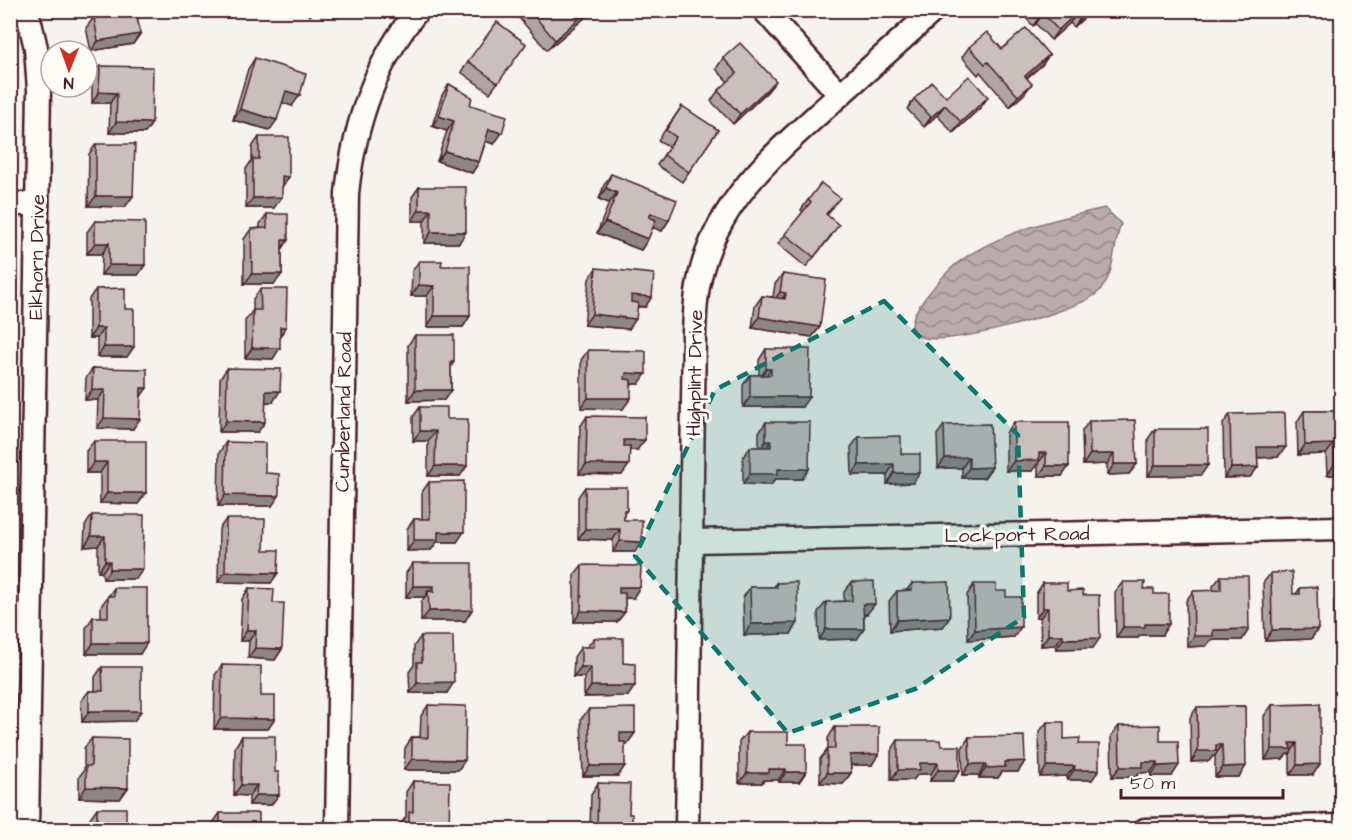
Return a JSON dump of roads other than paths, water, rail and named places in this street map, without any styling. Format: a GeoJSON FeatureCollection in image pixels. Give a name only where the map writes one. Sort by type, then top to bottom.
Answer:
{"type":"FeatureCollection","features":[{"type":"Feature","properties":{"kind":"street","name":"Elkhorn Drive"},"geometry":{"type":"LineString","coordinates":[[27,10],[39,69],[27,830]]}},
{"type":"Feature","properties":{"kind":"street","name":"Cumberland Road"},"geometry":{"type":"LineString","coordinates":[[337,830],[347,193],[356,137],[376,76],[393,45],[418,10]]}},
{"type":"Feature","properties":{"kind":"street"},"geometry":{"type":"LineString","coordinates":[[764,10],[840,95]]}},
{"type":"Feature","properties":{"kind":"street","name":"Highplint Drive"},"geometry":{"type":"LineString","coordinates":[[687,830],[694,332],[696,301],[702,269],[714,237],[731,205],[763,165],[934,10]]}},
{"type":"Feature","properties":{"kind":"street"},"geometry":{"type":"LineString","coordinates":[[10,204],[37,204]]}},
{"type":"Feature","properties":{"kind":"street","name":"Lockport Road"},"geometry":{"type":"LineString","coordinates":[[692,540],[1341,528]]}},
{"type":"Feature","properties":{"kind":"street"},"geometry":{"type":"LineString","coordinates":[[1145,830],[1341,826]]}},
{"type":"Feature","properties":{"kind":"water"},"geometry":{"type":"Polygon","coordinates":[[[1105,208],[1121,224],[1110,272],[1102,288],[1095,295],[1061,311],[975,334],[927,338],[913,331],[912,323],[918,308],[949,270],[960,261],[994,242],[1030,227],[1105,208]]]}}]}
